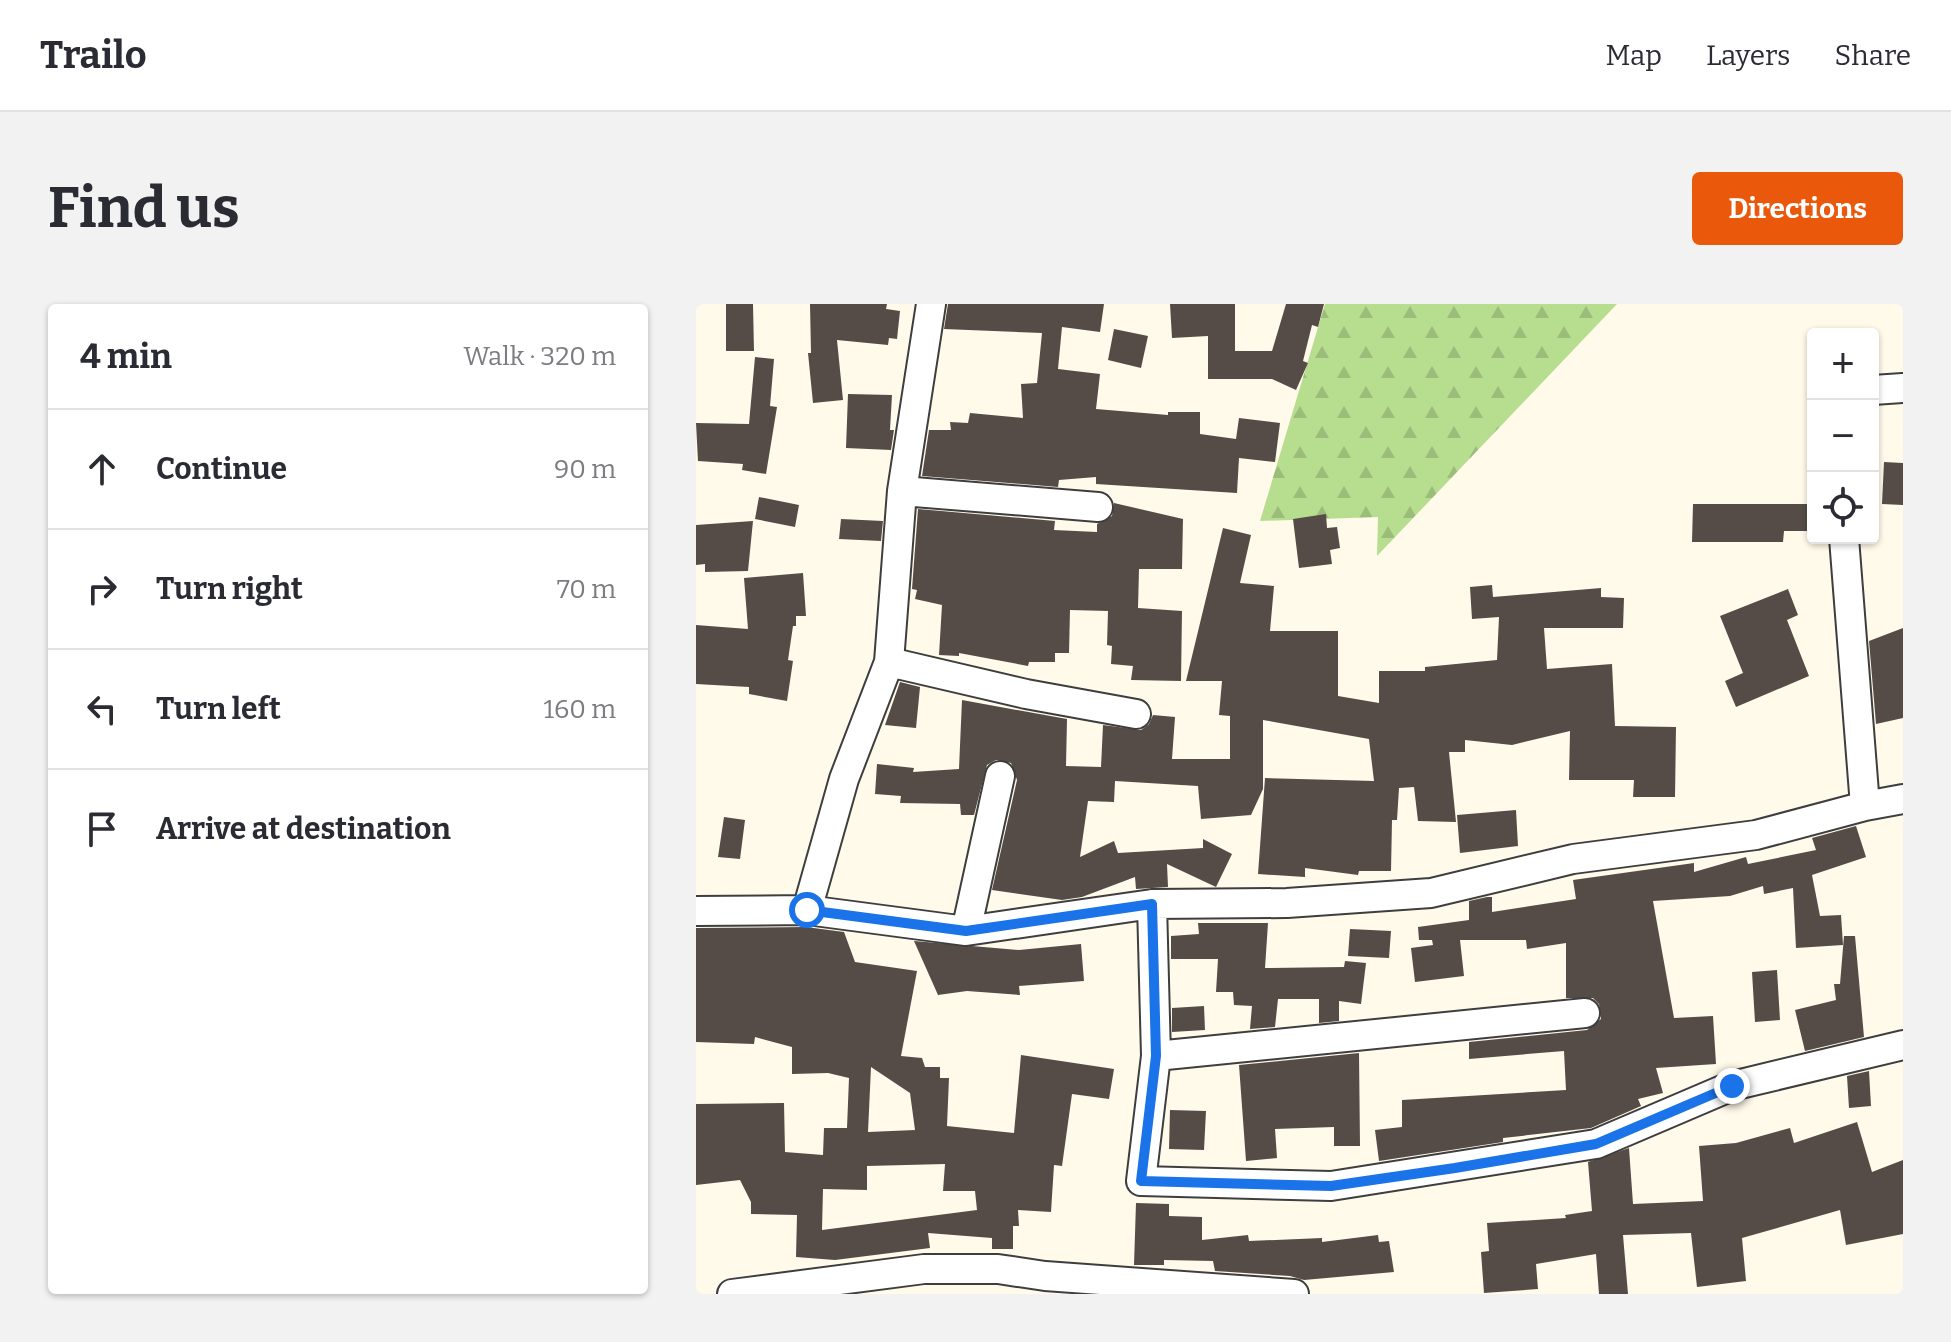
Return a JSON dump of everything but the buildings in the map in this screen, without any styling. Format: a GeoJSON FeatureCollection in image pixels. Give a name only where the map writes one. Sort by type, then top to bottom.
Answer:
{"type":"FeatureCollection","features":[{"type":"Feature","properties":{"kind":"street"},"geometry":{"type":"LineString","coordinates":[[807,910],[844,779],[889,662],[902,491],[931,304]]}},
{"type":"Feature","properties":{"kind":"street"},"geometry":{"type":"LineString","coordinates":[[1879,390],[1903,388]]}},
{"type":"Feature","properties":{"kind":"street"},"geometry":{"type":"LineString","coordinates":[[902,491],[1098,507]]}},
{"type":"Feature","properties":{"kind":"street"},"geometry":{"type":"LineString","coordinates":[[1844,544],[1865,806]]}},
{"type":"Feature","properties":{"kind":"street"},"geometry":{"type":"LineString","coordinates":[[889,662],[1051,699],[1136,714]]}},
{"type":"Feature","properties":{"kind":"street"},"geometry":{"type":"LineString","coordinates":[[966,931],[1000,776]]}},
{"type":"Feature","properties":{"kind":"street"},"geometry":{"type":"LineString","coordinates":[[696,911],[807,910],[966,931],[1152,904],[1287,903],[1431,893],[1573,859],[1756,835],[1903,799]]}},
{"type":"Feature","properties":{"kind":"street"},"geometry":{"type":"LineString","coordinates":[[1152,904],[1156,1056],[1141,1181],[1331,1186],[1596,1144],[1732,1086],[1903,1045]]}},
{"type":"Feature","properties":{"kind":"street"},"geometry":{"type":"LineString","coordinates":[[1156,1056],[1585,1013]]}},
{"type":"Feature","properties":{"kind":"street"},"geometry":{"type":"LineString","coordinates":[[732,1294],[924,1269],[998,1269],[1045,1276],[1294,1294]]}},
{"type":"Feature","properties":{"kind":"green space"},"geometry":{"type":"Polygon","coordinates":[[[1325,304],[1617,304],[1377,556],[1378,517],[1260,521],[1325,304]]]}},
{"type":"Feature","properties":{"kind":"route"},"geometry":{"type":"LineString","coordinates":[[807,910],[966,931],[1152,904],[1156,1056],[1141,1181],[1331,1186],[1455,1168],[1596,1144],[1732,1086]]}}]}
